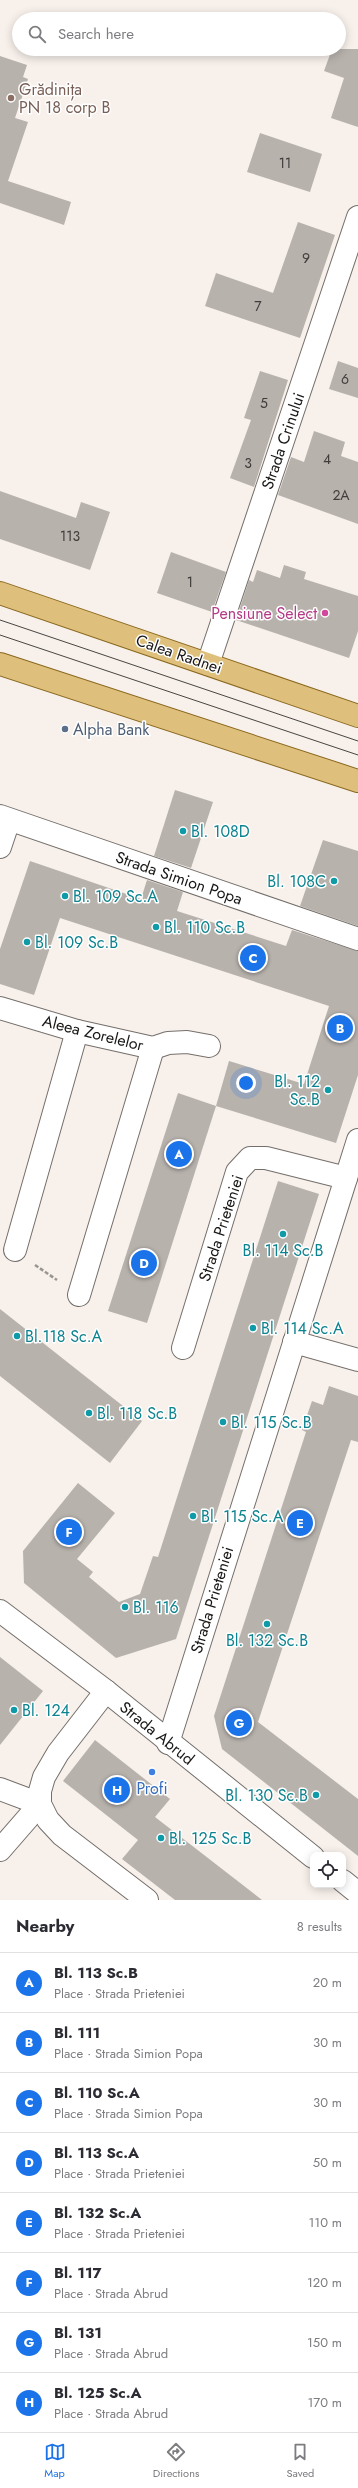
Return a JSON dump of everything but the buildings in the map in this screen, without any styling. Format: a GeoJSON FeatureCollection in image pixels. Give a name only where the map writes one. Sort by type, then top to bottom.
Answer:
{"type":"FeatureCollection","features":[{"type":"Feature","properties":{"kind":"main road","name":"Calea Radnei"},"geometry":{"type":"LineString","coordinates":[[0,593],[358,716]]}},
{"type":"Feature","properties":{"kind":"main road"},"geometry":{"type":"LineString","coordinates":[[0,664],[358,781]]}},
{"type":"Feature","properties":{"kind":"street","name":"Strada Crinului"},"geometry":{"type":"LineString","coordinates":[[208,664],[358,217]]}},
{"type":"Feature","properties":{"kind":"street"},"geometry":{"type":"LineString","coordinates":[[0,847],[5,818]]}},
{"type":"Feature","properties":{"kind":"street","name":"Strada Simion Popa"},"geometry":{"type":"LineString","coordinates":[[5,818],[358,939]]}},
{"type":"Feature","properties":{"kind":"street","name":"Aleea Zorelelor"},"geometry":{"type":"LineString","coordinates":[[0,1008],[77,1031],[153,1048],[168,1043],[187,1042],[210,1046]]}},
{"type":"Feature","properties":{"kind":"street"},"geometry":{"type":"LineString","coordinates":[[15,1250],[77,1031]]}},
{"type":"Feature","properties":{"kind":"street"},"geometry":{"type":"LineString","coordinates":[[79,1295],[153,1048]]}},
{"type":"Feature","properties":{"kind":"street","name":"Strada Prieteniei"},"geometry":{"type":"LineString","coordinates":[[168,1743],[358,1140]]}},
{"type":"Feature","properties":{"kind":"street","name":"Strada Prieteniei"},"geometry":{"type":"LineString","coordinates":[[183,1348],[237,1172],[250,1158],[266,1158],[346,1178]]}},
{"type":"Feature","properties":{"kind":"street"},"geometry":{"type":"LineString","coordinates":[[294,1342],[358,1360]]}},
{"type":"Feature","properties":{"kind":"street","name":"Strada Abrud"},"geometry":{"type":"LineString","coordinates":[[0,1611],[106,1691],[168,1743],[310,1855]]}},
{"type":"Feature","properties":{"kind":"street"},"geometry":{"type":"LineString","coordinates":[[106,1691],[58,1753],[44,1777],[40,1791],[40,1804],[48,1820],[62,1835],[147,1900]]}},
{"type":"Feature","properties":{"kind":"street"},"geometry":{"type":"LineString","coordinates":[[0,1789],[40,1804]]}},
{"type":"Feature","properties":{"kind":"street"},"geometry":{"type":"LineString","coordinates":[[0,1850],[40,1804]]}},
{"type":"Feature","properties":{"kind":"street"},"geometry":{"type":"LineString","coordinates":[[346,1883],[358,1893]]}},
{"type":"Feature","properties":{"kind":"path"},"geometry":{"type":"LineString","coordinates":[[15,1250],[79,1295]]}},
{"type":"Feature","properties":{"kind":"tram line"},"geometry":{"type":"LineString","coordinates":[[0,620],[358,741]]}},
{"type":"Feature","properties":{"kind":"tram line"},"geometry":{"type":"LineString","coordinates":[[0,635],[358,755]]}},
{"type":"Feature","properties":{"kind":"place","name":"Grădinița PN 18 corp B"},"geometry":{"type":"Point","coordinates":[11,98]}},
{"type":"Feature","properties":{"kind":"place","name":"Pensiune Select"},"geometry":{"type":"Point","coordinates":[325,613]}},
{"type":"Feature","properties":{"kind":"place","name":"Alpha Bank"},"geometry":{"type":"Point","coordinates":[65,729]}},
{"type":"Feature","properties":{"kind":"place","name":"Bl. 108D"},"geometry":{"type":"Point","coordinates":[183,831]}},
{"type":"Feature","properties":{"kind":"place","name":"Bl. 108C"},"geometry":{"type":"Point","coordinates":[334,881]}},
{"type":"Feature","properties":{"kind":"place","name":"Bl. 109 Sc.A"},"geometry":{"type":"Point","coordinates":[65,896]}},
{"type":"Feature","properties":{"kind":"place","name":"Bl. 110 Sc.B"},"geometry":{"type":"Point","coordinates":[156,927]}},
{"type":"Feature","properties":{"kind":"place","name":"Bl. 109 Sc.B"},"geometry":{"type":"Point","coordinates":[27,942]}},
{"type":"Feature","properties":{"kind":"place","name":"Bl. 110 Sc.A"},"geometry":{"type":"Point","coordinates":[253,958]}},
{"type":"Feature","properties":{"kind":"place","name":"Bl. 111"},"geometry":{"type":"Point","coordinates":[340,1028]}},
{"type":"Feature","properties":{"kind":"place","name":"Bl. 112 Sc.B"},"geometry":{"type":"Point","coordinates":[328,1090]}},
{"type":"Feature","properties":{"kind":"place","name":"Bl. 113 Sc.B"},"geometry":{"type":"Point","coordinates":[179,1154]}},
{"type":"Feature","properties":{"kind":"place","name":"Bl. 114 Sc.B"},"geometry":{"type":"Point","coordinates":[283,1234]}},
{"type":"Feature","properties":{"kind":"place","name":"Bl. 113 Sc.A"},"geometry":{"type":"Point","coordinates":[144,1263]}},
{"type":"Feature","properties":{"kind":"place","name":"Bl. 114 Sc.A"},"geometry":{"type":"Point","coordinates":[253,1328]}},
{"type":"Feature","properties":{"kind":"place","name":"Bl.118 Sc.A"},"geometry":{"type":"Point","coordinates":[17,1336]}},
{"type":"Feature","properties":{"kind":"place","name":"Bl. 118 Sc.B"},"geometry":{"type":"Point","coordinates":[89,1413]}},
{"type":"Feature","properties":{"kind":"place","name":"Bl. 115 Sc.B"},"geometry":{"type":"Point","coordinates":[223,1422]}},
{"type":"Feature","properties":{"kind":"place","name":"Bl. 115 Sc.A"},"geometry":{"type":"Point","coordinates":[193,1516]}},
{"type":"Feature","properties":{"kind":"place","name":"Bl. 132 Sc.A"},"geometry":{"type":"Point","coordinates":[300,1523]}},
{"type":"Feature","properties":{"kind":"place","name":"Bl. 117"},"geometry":{"type":"Point","coordinates":[69,1532]}},
{"type":"Feature","properties":{"kind":"place","name":"Bl. 116"},"geometry":{"type":"Point","coordinates":[125,1607]}},
{"type":"Feature","properties":{"kind":"place","name":"Bl. 132 Sc.B"},"geometry":{"type":"Point","coordinates":[267,1624]}},
{"type":"Feature","properties":{"kind":"place","name":"Bl. 124"},"geometry":{"type":"Point","coordinates":[14,1710]}},
{"type":"Feature","properties":{"kind":"place","name":"Bl. 131"},"geometry":{"type":"Point","coordinates":[239,1723]}},
{"type":"Feature","properties":{"kind":"place","name":"Profi"},"geometry":{"type":"Point","coordinates":[152,1772]}},
{"type":"Feature","properties":{"kind":"place","name":"Bl. 125 Sc.A"},"geometry":{"type":"Point","coordinates":[117,1790]}},
{"type":"Feature","properties":{"kind":"place","name":"Bl. 130 Sc.B"},"geometry":{"type":"Point","coordinates":[316,1795]}},
{"type":"Feature","properties":{"kind":"place","name":"Bl. 125 Sc.B"},"geometry":{"type":"Point","coordinates":[161,1838]}}]}
